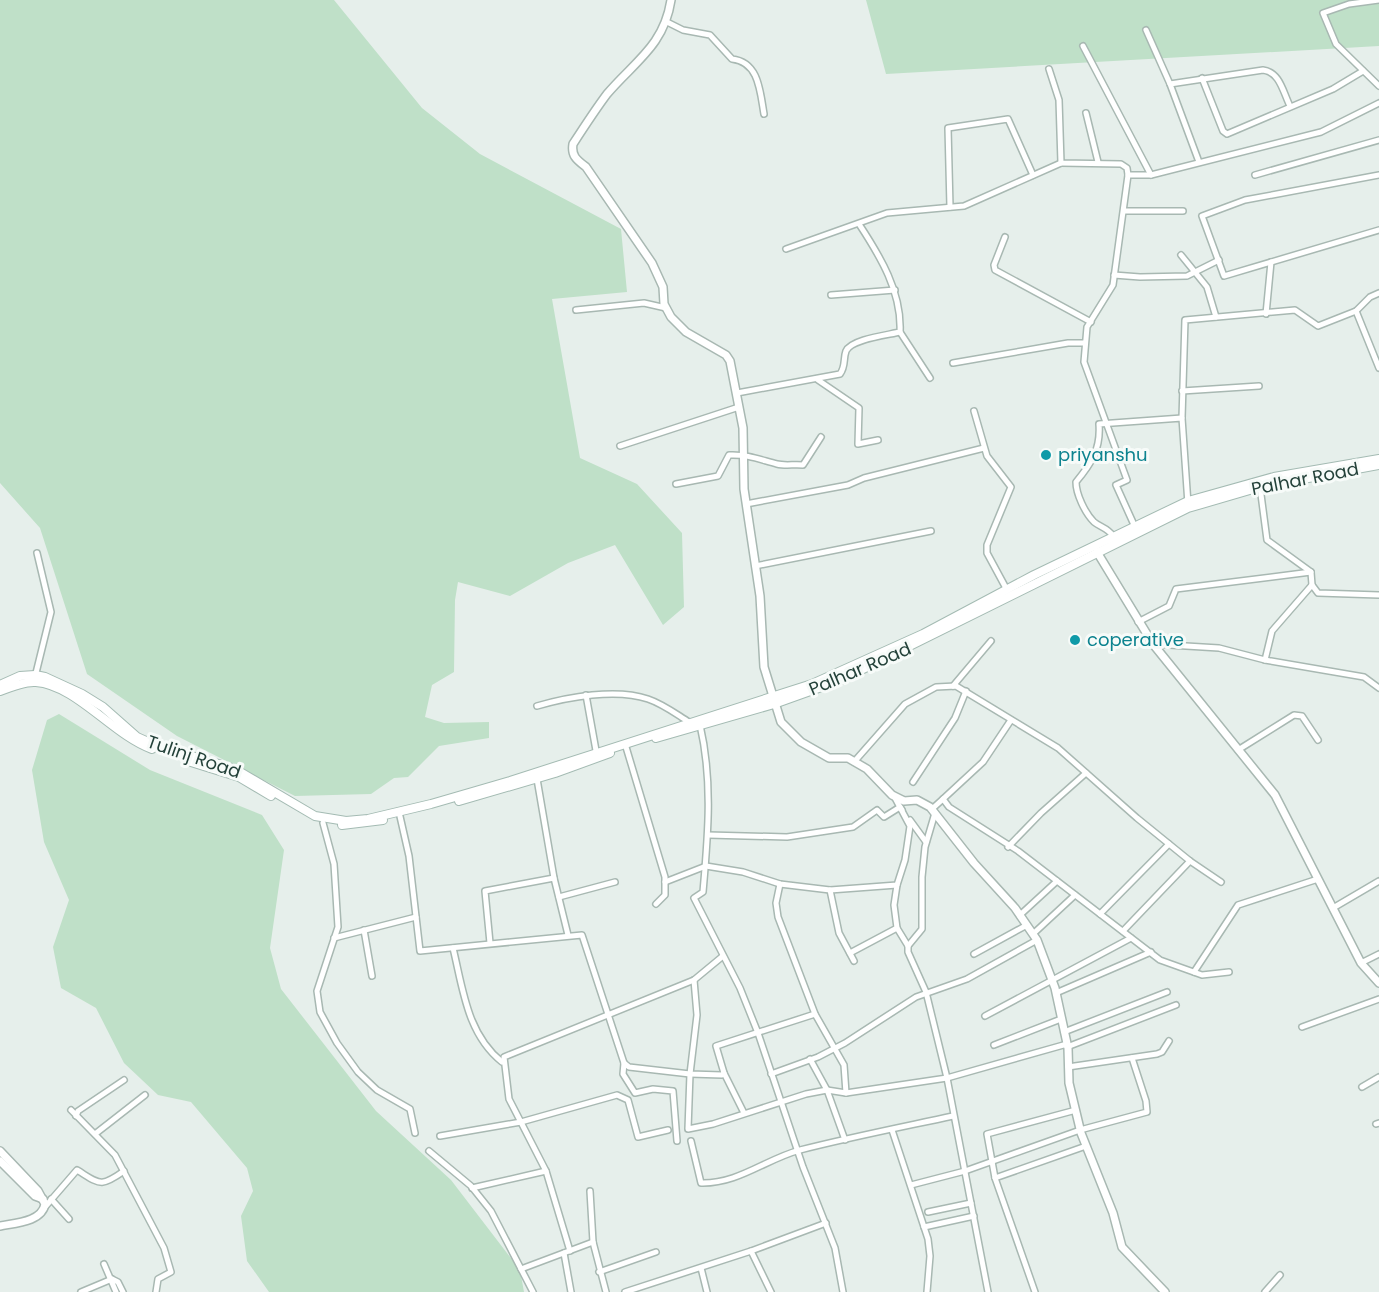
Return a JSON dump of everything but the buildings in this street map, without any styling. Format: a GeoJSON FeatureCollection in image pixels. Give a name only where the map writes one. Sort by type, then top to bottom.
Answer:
{"type":"FeatureCollection","features":[{"type":"Feature","properties":{"kind":"main road","name":"Palhar Road"},"geometry":{"type":"LineString","coordinates":[[399,814],[700,725],[773,700],[868,661],[1008,592],[1113,536],[1188,504],[1274,477],[1379,459]]}},
{"type":"Feature","properties":{"kind":"main road","name":"Palhar Road"},"geometry":{"type":"LineString","coordinates":[[1188,504],[1260,487],[1379,465]]}},
{"type":"Feature","properties":{"kind":"main road","name":"Palhar Road"},"geometry":{"type":"LineString","coordinates":[[1008,592],[1097,552],[1136,528]]}},
{"type":"Feature","properties":{"kind":"main road"},"geometry":{"type":"LineString","coordinates":[[0,685],[20,676],[35,678]]}},
{"type":"Feature","properties":{"kind":"main road"},"geometry":{"type":"LineString","coordinates":[[0,692],[35,678]]}},
{"type":"Feature","properties":{"kind":"main road","name":"Tulinj Road"},"geometry":{"type":"LineString","coordinates":[[35,678],[82,702],[135,743],[239,777],[300,813],[324,821]]}},
{"type":"Feature","properties":{"kind":"main road","name":"Palhar Road"},"geometry":{"type":"LineString","coordinates":[[324,821],[352,826],[537,779],[689,722],[773,700]]}},
{"type":"Feature","properties":{"kind":"street"},"geometry":{"type":"LineString","coordinates":[[671,0],[665,21],[652,48],[608,94],[573,144],[572,152],[574,158],[586,167],[652,263],[663,288],[666,308],[686,332],[726,355],[730,361],[743,428],[746,504],[755,566],[764,667],[781,722],[801,742],[829,758],[848,759],[867,769],[894,796],[910,826],[910,838],[894,905],[897,928],[908,946],[908,952],[926,992],[947,1078],[988,1292]]}},
{"type":"Feature","properties":{"kind":"street"},"geometry":{"type":"LineString","coordinates":[[1379,0],[1349,4],[1323,13],[1336,44],[1379,86]]}},
{"type":"Feature","properties":{"kind":"street"},"geometry":{"type":"LineString","coordinates":[[665,21],[683,30],[710,35],[732,59],[749,65],[756,78],[764,114]]}},
{"type":"Feature","properties":{"kind":"street"},"geometry":{"type":"LineString","coordinates":[[1146,30],[1170,84],[1199,162]]}},
{"type":"Feature","properties":{"kind":"street"},"geometry":{"type":"LineString","coordinates":[[1083,46],[1151,175]]}},
{"type":"Feature","properties":{"kind":"street"},"geometry":{"type":"LineString","coordinates":[[1049,69],[1059,100],[1061,163]]}},
{"type":"Feature","properties":{"kind":"street"},"geometry":{"type":"LineString","coordinates":[[1170,84],[1202,78],[1271,71],[1276,75],[1290,106]]}},
{"type":"Feature","properties":{"kind":"street"},"geometry":{"type":"LineString","coordinates":[[1202,78],[1222,131],[1227,134],[1328,91],[1363,71]]}},
{"type":"Feature","properties":{"kind":"street"},"geometry":{"type":"LineString","coordinates":[[1128,175],[1151,175],[1321,132],[1379,103]]}},
{"type":"Feature","properties":{"kind":"street"},"geometry":{"type":"LineString","coordinates":[[1086,112],[1098,162]]}},
{"type":"Feature","properties":{"kind":"street"},"geometry":{"type":"LineString","coordinates":[[950,207],[948,128],[1008,118],[1033,175]]}},
{"type":"Feature","properties":{"kind":"street"},"geometry":{"type":"LineString","coordinates":[[1255,175],[1379,140]]}},
{"type":"Feature","properties":{"kind":"street"},"geometry":{"type":"LineString","coordinates":[[786,249],[886,213],[964,206],[1061,163],[1098,162],[1124,165],[1128,175],[1125,211],[1113,285],[1091,322],[1084,343],[1084,362],[1128,480],[1116,485],[1136,528]]}},
{"type":"Feature","properties":{"kind":"street"},"geometry":{"type":"LineString","coordinates":[[1379,175],[1245,200],[1202,216],[1224,276],[1379,230]]}},
{"type":"Feature","properties":{"kind":"street"},"geometry":{"type":"LineString","coordinates":[[1125,211],[1183,211]]}},
{"type":"Feature","properties":{"kind":"street"},"geometry":{"type":"LineString","coordinates":[[859,224],[881,260],[894,290],[900,332],[930,378]]}},
{"type":"Feature","properties":{"kind":"street"},"geometry":{"type":"LineString","coordinates":[[1005,237],[994,265],[996,270],[1091,322]]}},
{"type":"Feature","properties":{"kind":"street"},"geometry":{"type":"LineString","coordinates":[[1181,255],[1207,287],[1216,317]]}},
{"type":"Feature","properties":{"kind":"street"},"geometry":{"type":"LineString","coordinates":[[1114,275],[1167,277],[1195,273],[1219,260]]}},
{"type":"Feature","properties":{"kind":"street"},"geometry":{"type":"LineString","coordinates":[[1266,314],[1271,262]]}},
{"type":"Feature","properties":{"kind":"street"},"geometry":{"type":"LineString","coordinates":[[831,295],[894,290]]}},
{"type":"Feature","properties":{"kind":"street"},"geometry":{"type":"LineString","coordinates":[[1188,504],[1182,418],[1185,320],[1298,310],[1316,326],[1356,311],[1370,297],[1379,293]]}},
{"type":"Feature","properties":{"kind":"street"},"geometry":{"type":"LineString","coordinates":[[576,310],[644,303],[666,308]]}},
{"type":"Feature","properties":{"kind":"street"},"geometry":{"type":"LineString","coordinates":[[1356,311],[1379,368]]}},
{"type":"Feature","properties":{"kind":"street"},"geometry":{"type":"LineString","coordinates":[[736,393],[818,380],[840,374],[844,368],[846,349],[853,343],[900,332]]}},
{"type":"Feature","properties":{"kind":"street"},"geometry":{"type":"LineString","coordinates":[[953,363],[1068,343],[1084,343]]}},
{"type":"Feature","properties":{"kind":"street"},"geometry":{"type":"LineString","coordinates":[[818,380],[859,408],[858,444],[878,441]]}},
{"type":"Feature","properties":{"kind":"street"},"geometry":{"type":"LineString","coordinates":[[1182,391],[1259,386]]}},
{"type":"Feature","properties":{"kind":"street"},"geometry":{"type":"LineString","coordinates":[[620,446],[739,407]]}},
{"type":"Feature","properties":{"kind":"street"},"geometry":{"type":"LineString","coordinates":[[974,411],[984,448],[996,471],[1011,488],[987,545],[987,553],[1008,592]]}},
{"type":"Feature","properties":{"kind":"street"},"geometry":{"type":"LineString","coordinates":[[1113,536],[1109,530],[1094,522],[1076,491],[1076,482],[1093,461],[1100,436],[1099,424],[1182,418]]}},
{"type":"Feature","properties":{"kind":"street"},"geometry":{"type":"LineString","coordinates":[[676,484],[718,476],[729,455],[743,454],[771,460],[776,464],[803,465],[821,436]]}},
{"type":"Feature","properties":{"kind":"street"},"geometry":{"type":"LineString","coordinates":[[746,504],[848,485],[864,478],[984,448]]}},
{"type":"Feature","properties":{"kind":"street"},"geometry":{"type":"LineString","coordinates":[[1260,487],[1267,540],[1311,572],[1312,585],[1323,595],[1379,595]]}},
{"type":"Feature","properties":{"kind":"street"},"geometry":{"type":"LineString","coordinates":[[755,566],[931,531]]}},
{"type":"Feature","properties":{"kind":"street"},"geometry":{"type":"LineString","coordinates":[[1097,552],[1153,644],[1275,795],[1361,963],[1379,983]]}},
{"type":"Feature","properties":{"kind":"street"},"geometry":{"type":"LineString","coordinates":[[35,678],[51,612],[37,553]]}},
{"type":"Feature","properties":{"kind":"street"},"geometry":{"type":"LineString","coordinates":[[1138,622],[1169,606],[1176,589],[1311,572]]}},
{"type":"Feature","properties":{"kind":"street"},"geometry":{"type":"LineString","coordinates":[[1265,660],[1272,631],[1312,585]]}},
{"type":"Feature","properties":{"kind":"street"},"geometry":{"type":"LineString","coordinates":[[953,686],[991,641]]}},
{"type":"Feature","properties":{"kind":"street"},"geometry":{"type":"LineString","coordinates":[[1153,644],[1219,648],[1265,660],[1364,677],[1379,688]]}},
{"type":"Feature","properties":{"kind":"street"},"geometry":{"type":"LineString","coordinates":[[854,762],[905,704],[936,687],[953,686],[966,691],[1058,748],[1169,844],[1221,882]]}},
{"type":"Feature","properties":{"kind":"street"},"geometry":{"type":"LineString","coordinates":[[913,782],[955,718],[966,691]]}},
{"type":"Feature","properties":{"kind":"street"},"geometry":{"type":"LineString","coordinates":[[537,706],[586,696],[643,698],[657,702],[689,722]]}},
{"type":"Feature","properties":{"kind":"street"},"geometry":{"type":"LineString","coordinates":[[586,696],[597,755]]}},
{"type":"Feature","properties":{"kind":"street"},"geometry":{"type":"LineString","coordinates":[[1238,750],[1294,715],[1302,716],[1318,740]]}},
{"type":"Feature","properties":{"kind":"street"},"geometry":{"type":"LineString","coordinates":[[908,946],[922,929],[922,877],[926,842],[934,811],[943,799],[983,762],[1011,720]]}},
{"type":"Feature","properties":{"kind":"street"},"geometry":{"type":"LineString","coordinates":[[700,725],[709,785],[708,835],[703,892],[694,898],[740,988],[758,1034],[798,1151],[835,1248],[843,1292]]}},
{"type":"Feature","properties":{"kind":"street"},"geometry":{"type":"LineString","coordinates":[[626,747],[665,882],[665,895],[656,904]]}},
{"type":"Feature","properties":{"kind":"street"},"geometry":{"type":"LineString","coordinates":[[1008,847],[1041,813],[1086,773]]}},
{"type":"Feature","properties":{"kind":"street"},"geometry":{"type":"LineString","coordinates":[[537,779],[554,878],[568,935]]}},
{"type":"Feature","properties":{"kind":"street"},"geometry":{"type":"LineString","coordinates":[[894,796],[904,801],[917,800],[934,811],[1020,915],[1035,937],[1056,993],[1080,1130],[1113,1213],[1122,1247],[1165,1292]]}},
{"type":"Feature","properties":{"kind":"street"},"geometry":{"type":"LineString","coordinates":[[943,799],[949,807],[1057,881],[1160,960],[1202,975],[1229,972]]}},
{"type":"Feature","properties":{"kind":"street"},"geometry":{"type":"LineString","coordinates":[[708,835],[787,837],[853,827],[877,810],[884,817],[900,807]]}},
{"type":"Feature","properties":{"kind":"street"},"geometry":{"type":"LineString","coordinates":[[900,807],[926,842]]}},
{"type":"Feature","properties":{"kind":"street"},"geometry":{"type":"LineString","coordinates":[[399,814],[409,856],[420,951],[582,935],[624,1063],[623,1074],[635,1093],[653,1089],[672,1091],[677,1141]]}},
{"type":"Feature","properties":{"kind":"street"},"geometry":{"type":"LineString","coordinates":[[324,821],[334,864],[338,927],[317,991],[321,1012],[337,1043],[358,1072],[377,1090],[410,1109],[415,1133]]}},
{"type":"Feature","properties":{"kind":"street"},"geometry":{"type":"LineString","coordinates":[[1100,914],[1169,844]]}},
{"type":"Feature","properties":{"kind":"street"},"geometry":{"type":"LineString","coordinates":[[1123,931],[1190,861]]}},
{"type":"Feature","properties":{"kind":"street"},"geometry":{"type":"LineString","coordinates":[[665,882],[705,866],[743,872],[780,884],[830,891],[897,885]]}},
{"type":"Feature","properties":{"kind":"street"},"geometry":{"type":"LineString","coordinates":[[490,943],[485,891],[554,878]]}},
{"type":"Feature","properties":{"kind":"street"},"geometry":{"type":"LineString","coordinates":[[1194,972],[1238,905],[1318,879]]}},
{"type":"Feature","properties":{"kind":"street"},"geometry":{"type":"LineString","coordinates":[[1020,915],[1057,881]]}},
{"type":"Feature","properties":{"kind":"street"},"geometry":{"type":"LineString","coordinates":[[1333,908],[1379,881]]}},
{"type":"Feature","properties":{"kind":"street"},"geometry":{"type":"LineString","coordinates":[[559,897],[615,882]]}},
{"type":"Feature","properties":{"kind":"street"},"geometry":{"type":"LineString","coordinates":[[780,884],[776,903],[778,917],[815,1014],[844,1065],[846,1093]]}},
{"type":"Feature","properties":{"kind":"street"},"geometry":{"type":"LineString","coordinates":[[830,891],[839,933],[854,961]]}},
{"type":"Feature","properties":{"kind":"street"},"geometry":{"type":"LineString","coordinates":[[771,1074],[836,1048],[926,992],[967,979],[1035,937],[1075,895]]}},
{"type":"Feature","properties":{"kind":"street"},"geometry":{"type":"LineString","coordinates":[[334,938],[416,917]]}},
{"type":"Feature","properties":{"kind":"street"},"geometry":{"type":"LineString","coordinates":[[974,954],[1027,925]]}},
{"type":"Feature","properties":{"kind":"street"},"geometry":{"type":"LineString","coordinates":[[850,953],[897,928]]}},
{"type":"Feature","properties":{"kind":"street"},"geometry":{"type":"LineString","coordinates":[[364,930],[372,976]]}},
{"type":"Feature","properties":{"kind":"street"},"geometry":{"type":"LineString","coordinates":[[985,1016],[1131,938]]}},
{"type":"Feature","properties":{"kind":"street"},"geometry":{"type":"LineString","coordinates":[[453,948],[474,1028],[484,1044],[502,1062],[509,1099],[546,1171],[567,1252],[571,1292]]}},
{"type":"Feature","properties":{"kind":"street"},"geometry":{"type":"LineString","coordinates":[[1056,993],[1151,952]]}},
{"type":"Feature","properties":{"kind":"street"},"geometry":{"type":"LineString","coordinates":[[1361,963],[1379,954]]}},
{"type":"Feature","properties":{"kind":"street"},"geometry":{"type":"LineString","coordinates":[[502,1062],[508,1053],[694,980],[723,956]]}},
{"type":"Feature","properties":{"kind":"street"},"geometry":{"type":"LineString","coordinates":[[694,980],[697,1015],[690,1074],[688,1129],[713,1124],[782,1100],[827,1090],[846,1093],[947,1078],[1067,1046],[1176,1005]]}},
{"type":"Feature","properties":{"kind":"street"},"geometry":{"type":"LineString","coordinates":[[1064,1032],[1167,992]]}},
{"type":"Feature","properties":{"kind":"street"},"geometry":{"type":"LineString","coordinates":[[1302,1027],[1379,999]]}},
{"type":"Feature","properties":{"kind":"street"},"geometry":{"type":"LineString","coordinates":[[744,1113],[724,1073],[716,1046],[815,1014]]}},
{"type":"Feature","properties":{"kind":"street"},"geometry":{"type":"LineString","coordinates":[[994,1045],[1061,1018]]}},
{"type":"Feature","properties":{"kind":"street"},"geometry":{"type":"LineString","coordinates":[[1068,1067],[1162,1052],[1169,1041]]}},
{"type":"Feature","properties":{"kind":"street"},"geometry":{"type":"LineString","coordinates":[[911,1185],[965,1171],[1080,1130],[1147,1112],[1132,1058]]}},
{"type":"Feature","properties":{"kind":"street"},"geometry":{"type":"LineString","coordinates":[[810,1059],[827,1090],[845,1140]]}},
{"type":"Feature","properties":{"kind":"street"},"geometry":{"type":"LineString","coordinates":[[624,1063],[629,1067],[690,1074],[713,1076],[724,1073]]}},
{"type":"Feature","properties":{"kind":"street"},"geometry":{"type":"LineString","coordinates":[[1362,1087],[1379,1077]]}},
{"type":"Feature","properties":{"kind":"street"},"geometry":{"type":"LineString","coordinates":[[76,1116],[78,1111],[124,1080]]}},
{"type":"Feature","properties":{"kind":"street"},"geometry":{"type":"LineString","coordinates":[[95,1134],[145,1095]]}},
{"type":"Feature","properties":{"kind":"street"},"geometry":{"type":"LineString","coordinates":[[440,1136],[521,1122],[617,1095],[628,1100],[638,1137],[668,1130]]}},
{"type":"Feature","properties":{"kind":"street"},"geometry":{"type":"LineString","coordinates":[[71,1110],[115,1155],[164,1248],[171,1272],[158,1279],[156,1292]]}},
{"type":"Feature","properties":{"kind":"street"},"geometry":{"type":"LineString","coordinates":[[1035,1292],[995,1178],[987,1134],[1076,1110]]}},
{"type":"Feature","properties":{"kind":"street"},"geometry":{"type":"LineString","coordinates":[[691,1141],[701,1183],[732,1178],[798,1151],[953,1116]]}},
{"type":"Feature","properties":{"kind":"street"},"geometry":{"type":"LineString","coordinates":[[892,1130],[924,1227],[930,1256],[927,1292]]}},
{"type":"Feature","properties":{"kind":"street"},"geometry":{"type":"LineString","coordinates":[[995,1178],[1086,1146]]}},
{"type":"Feature","properties":{"kind":"street"},"geometry":{"type":"LineString","coordinates":[[0,1151],[46,1202]]}},
{"type":"Feature","properties":{"kind":"street"},"geometry":{"type":"LineString","coordinates":[[429,1151],[472,1188],[491,1211],[533,1292]]}},
{"type":"Feature","properties":{"kind":"street"},"geometry":{"type":"LineString","coordinates":[[0,1161],[34,1196],[69,1219]]}},
{"type":"Feature","properties":{"kind":"street"},"geometry":{"type":"LineString","coordinates":[[0,1226],[33,1219],[77,1170],[96,1183],[104,1184],[124,1171]]}},
{"type":"Feature","properties":{"kind":"street"},"geometry":{"type":"LineString","coordinates":[[472,1188],[546,1171]]}},
{"type":"Feature","properties":{"kind":"street"},"geometry":{"type":"LineString","coordinates":[[590,1191],[593,1242],[606,1292]]}},
{"type":"Feature","properties":{"kind":"street"},"geometry":{"type":"LineString","coordinates":[[928,1212],[971,1203]]}},
{"type":"Feature","properties":{"kind":"street"},"geometry":{"type":"LineString","coordinates":[[924,1227],[974,1216]]}},
{"type":"Feature","properties":{"kind":"street"},"geometry":{"type":"LineString","coordinates":[[624,1292],[750,1252],[826,1223]]}},
{"type":"Feature","properties":{"kind":"street"},"geometry":{"type":"LineString","coordinates":[[521,1269],[593,1242]]}},
{"type":"Feature","properties":{"kind":"street"},"geometry":{"type":"LineString","coordinates":[[599,1272],[656,1252]]}},
{"type":"Feature","properties":{"kind":"street"},"geometry":{"type":"LineString","coordinates":[[750,1252],[771,1292]]}},
{"type":"Feature","properties":{"kind":"street"},"geometry":{"type":"LineString","coordinates":[[104,1264],[116,1292]]}},
{"type":"Feature","properties":{"kind":"street"},"geometry":{"type":"LineString","coordinates":[[701,1268],[707,1292]]}},
{"type":"Feature","properties":{"kind":"street"},"geometry":{"type":"LineString","coordinates":[[1265,1292],[1280,1275]]}},
{"type":"Feature","properties":{"kind":"street"},"geometry":{"type":"LineString","coordinates":[[81,1292],[112,1279],[118,1282],[123,1292]]}},
{"type":"Feature","properties":{"kind":"green space"},"geometry":{"type":"Polygon","coordinates":[[[0,0],[334,0],[422,108],[480,154],[621,229],[627,292],[552,299],[580,458],[637,484],[682,533],[684,607],[663,625],[615,545],[568,563],[510,596],[458,582],[455,600],[454,672],[432,685],[425,717],[444,723],[489,722],[489,738],[439,746],[408,777],[394,778],[371,794],[295,796],[177,736],[87,674],[40,528],[0,483],[0,0]]]}},
{"type":"Feature","properties":{"kind":"green space"},"geometry":{"type":"Polygon","coordinates":[[[866,0],[1379,0],[1379,46],[886,74],[866,0]]]}},
{"type":"Feature","properties":{"kind":"green space"},"geometry":{"type":"Polygon","coordinates":[[[59,714],[150,770],[262,815],[284,850],[270,948],[281,989],[376,1111],[451,1180],[520,1270],[524,1292],[269,1292],[247,1261],[241,1216],[253,1191],[247,1168],[191,1102],[158,1095],[124,1063],[96,1008],[61,988],[53,947],[69,900],[44,842],[32,770],[47,720],[59,714]]]}},
{"type":"Feature","properties":{"kind":"place","name":"priyanshu"},"geometry":{"type":"Point","coordinates":[1046,455]}},
{"type":"Feature","properties":{"kind":"place","name":"coperative"},"geometry":{"type":"Point","coordinates":[1075,640]}}]}
